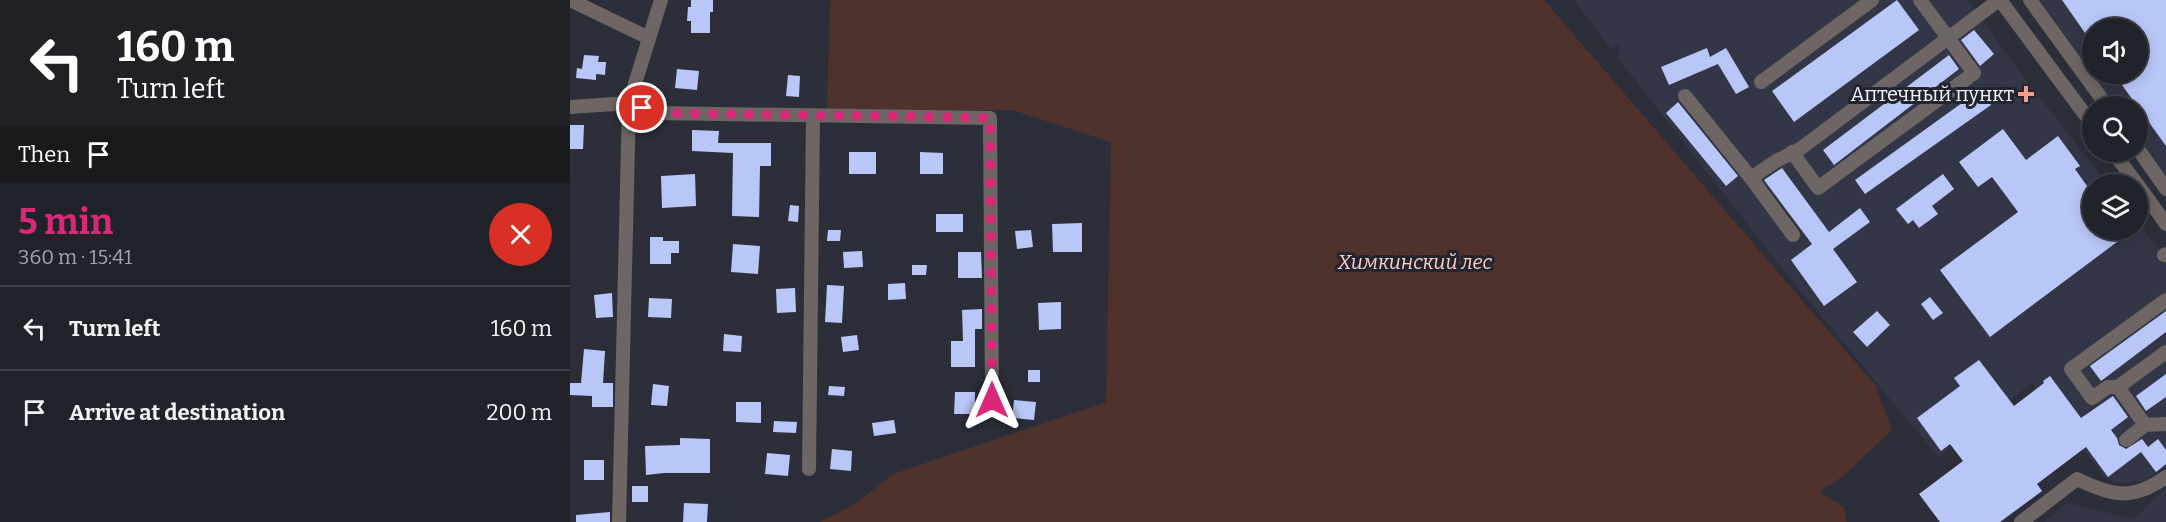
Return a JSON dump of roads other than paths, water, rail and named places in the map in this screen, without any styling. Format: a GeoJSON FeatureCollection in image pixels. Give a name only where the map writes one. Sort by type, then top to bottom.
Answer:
{"type":"FeatureCollection","features":[{"type":"Feature","properties":{"kind":"street"},"geometry":{"type":"LineString","coordinates":[[570,0],[649,38]]}},
{"type":"Feature","properties":{"kind":"street"},"geometry":{"type":"LineString","coordinates":[[619,522],[628,103],[661,0]]}},
{"type":"Feature","properties":{"kind":"street"},"geometry":{"type":"LineString","coordinates":[[1761,82],[1872,0]]}},
{"type":"Feature","properties":{"kind":"street"},"geometry":{"type":"LineString","coordinates":[[1792,152],[1818,188],[1974,73],[1920,0]]}},
{"type":"Feature","properties":{"kind":"street"},"geometry":{"type":"LineString","coordinates":[[1751,178],[1776,160],[1792,152],[2000,0],[2082,111]]}},
{"type":"Feature","properties":{"kind":"street"},"geometry":{"type":"LineString","coordinates":[[2030,0],[2100,96]]}},
{"type":"Feature","properties":{"kind":"street"},"geometry":{"type":"LineString","coordinates":[[1685,96],[1751,178],[1793,235]]}},
{"type":"Feature","properties":{"kind":"street"},"geometry":{"type":"LineString","coordinates":[[570,107],[628,103],[655,113],[990,118],[992,400]]}},
{"type":"Feature","properties":{"kind":"street"},"geometry":{"type":"LineString","coordinates":[[809,469],[813,116]]}},
{"type":"Feature","properties":{"kind":"street"},"geometry":{"type":"LineString","coordinates":[[2147,162],[2166,189]]}},
{"type":"Feature","properties":{"kind":"street"},"geometry":{"type":"LineString","coordinates":[[2148,200],[2166,224]]}},
{"type":"Feature","properties":{"kind":"street"},"geometry":{"type":"LineString","coordinates":[[2166,300],[2071,369],[2092,398],[2108,387],[2118,387],[2166,352]]}},
{"type":"Feature","properties":{"kind":"street"},"geometry":{"type":"LineString","coordinates":[[2118,387],[2145,425]]}},
{"type":"Feature","properties":{"kind":"street"},"geometry":{"type":"LineString","coordinates":[[2126,440],[2145,425],[2166,424]]}},
{"type":"Feature","properties":{"kind":"street"},"geometry":{"type":"LineString","coordinates":[[2021,522],[2077,479],[2100,491],[2126,495],[2166,477]]}},
{"type":"Feature","properties":{"kind":"place","name":"Аптечный пункт"},"geometry":{"type":"Point","coordinates":[2026,94]}},
{"type":"Feature","properties":{"kind":"park label","name":"Химкинский лес"},"geometry":{"type":"Point","coordinates":[1415,262]}}]}
